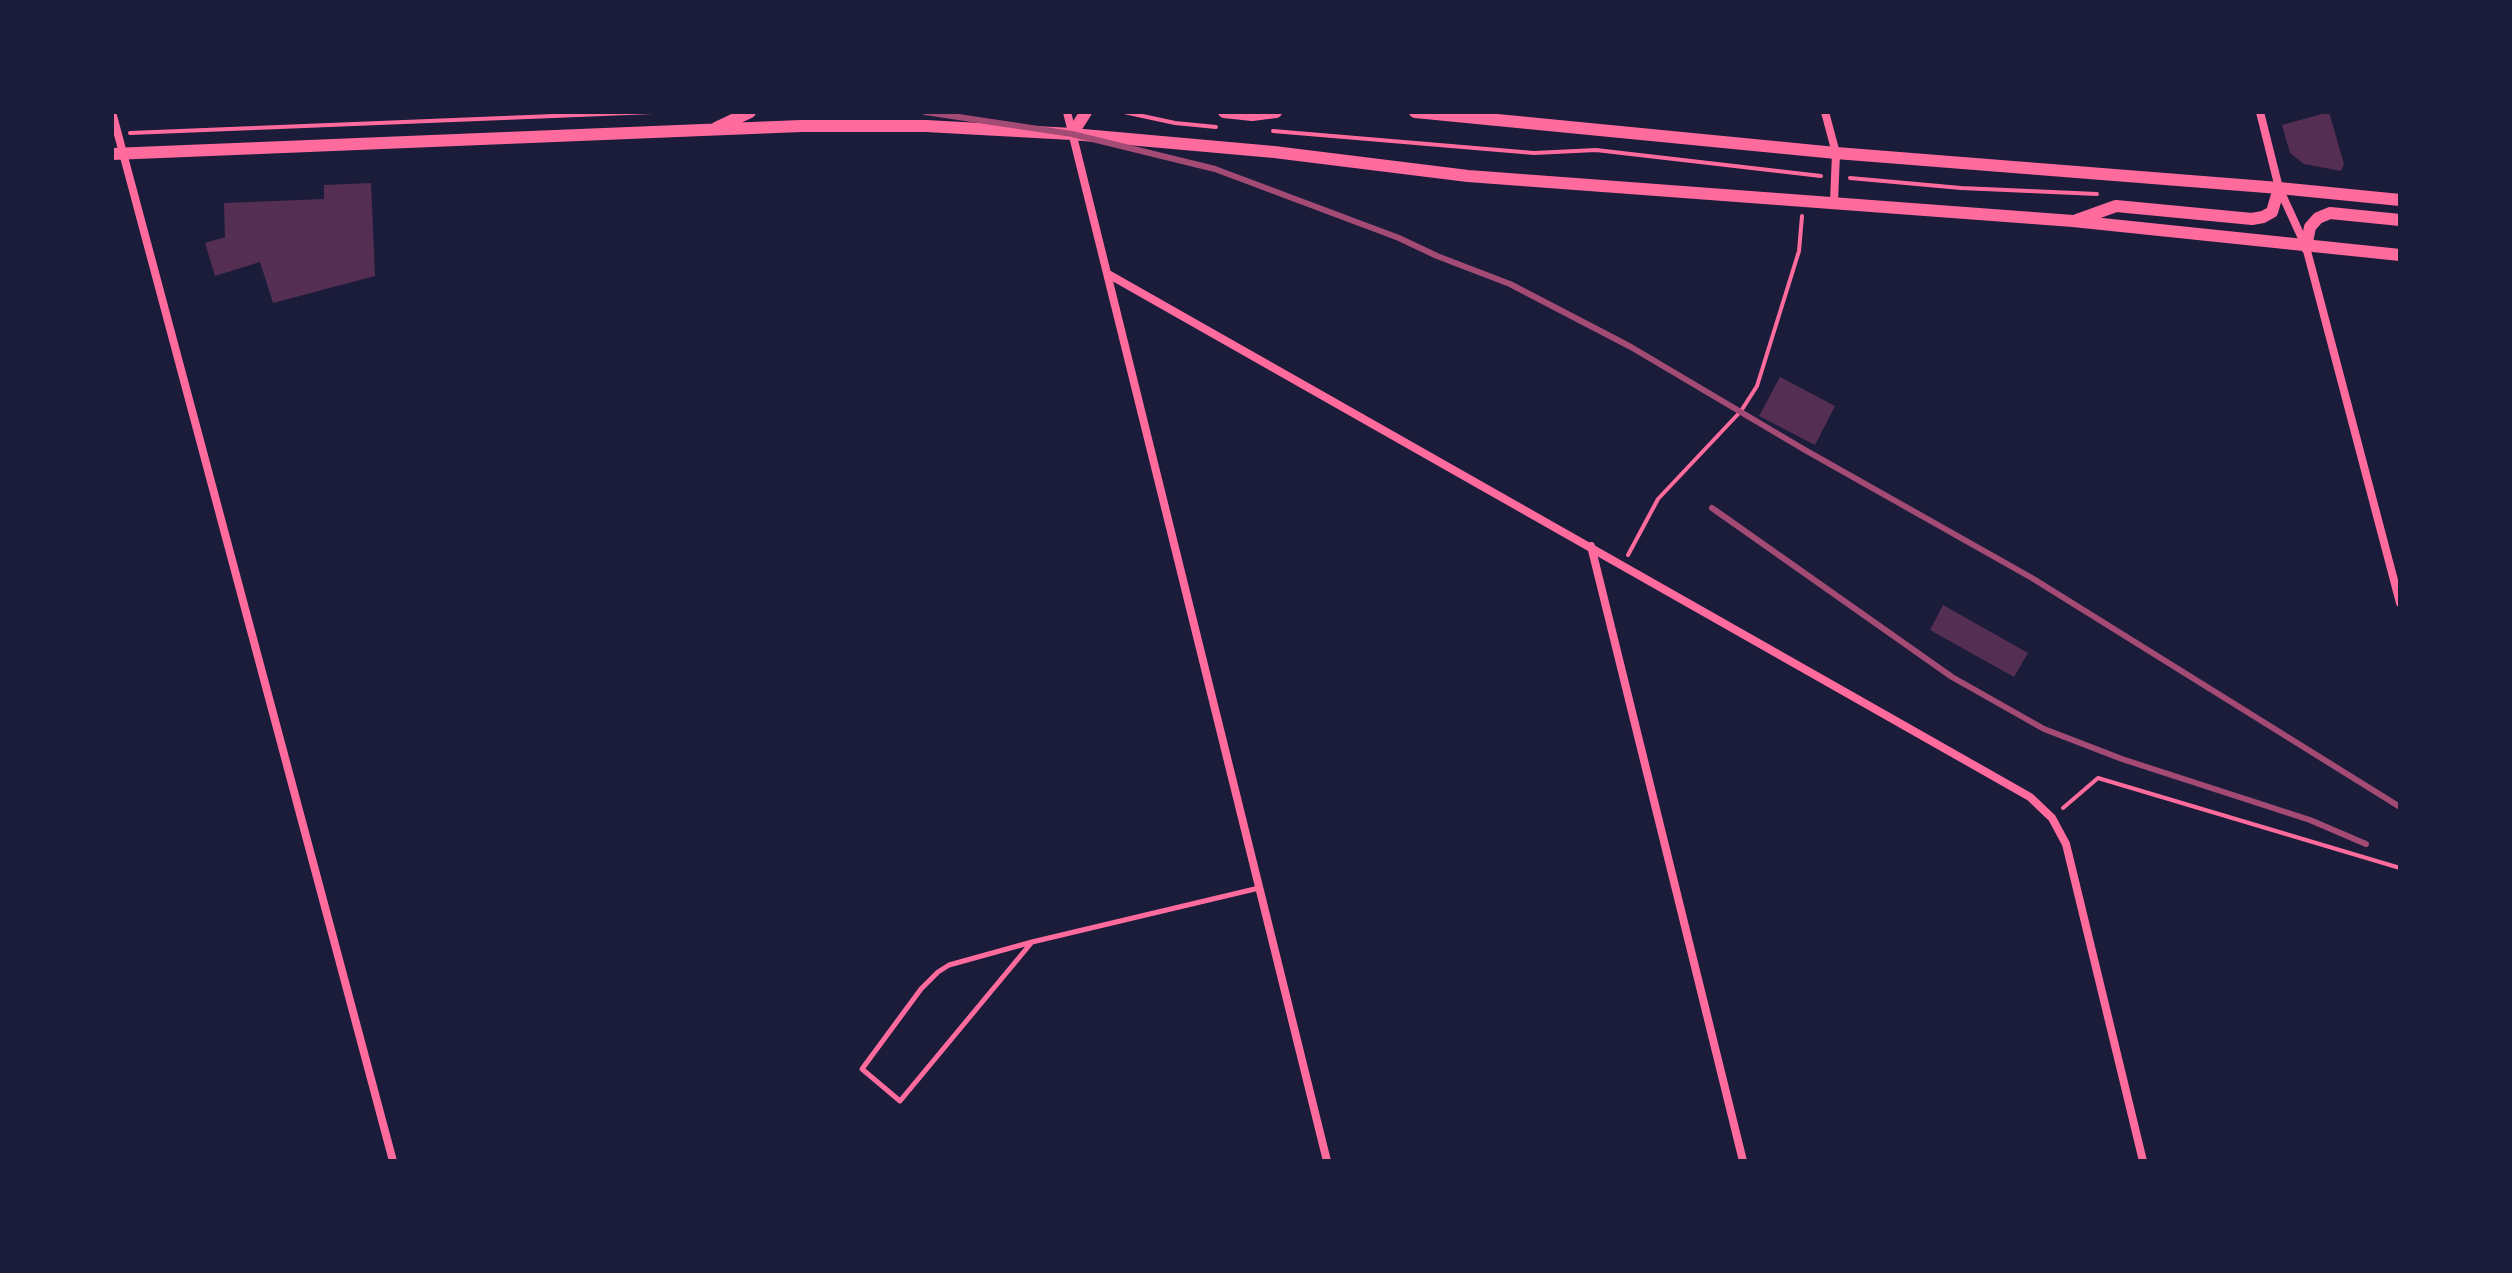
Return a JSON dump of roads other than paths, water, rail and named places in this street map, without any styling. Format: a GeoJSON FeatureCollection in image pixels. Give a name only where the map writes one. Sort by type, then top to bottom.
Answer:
{"type":"FeatureCollection","features":[{"type":"Feature","properties":{"kind":"main road"},"geometry":{"type":"LineString","coordinates":[[709,131],[750,112]]}},
{"type":"Feature","properties":{"kind":"main road"},"geometry":{"type":"LineString","coordinates":[[1072,134],[1086,112]]}},
{"type":"Feature","properties":{"kind":"main road"},"geometry":{"type":"LineString","coordinates":[[1224,112],[1252,115],[1276,112]]}},
{"type":"Feature","properties":{"kind":"main road"},"geometry":{"type":"LineString","coordinates":[[1415,112],[1836,153],[2400,200]]}},
{"type":"Feature","properties":{"kind":"main road"},"geometry":{"type":"LineString","coordinates":[[118,153],[801,126],[926,126],[1072,134],[1274,152],[1468,176],[2073,221],[2400,255]]}},
{"type":"Feature","properties":{"kind":"main road"},"geometry":{"type":"LineString","coordinates":[[2073,221],[2116,206],[2252,219],[2272,212],[2279,188]]}},
{"type":"Feature","properties":{"kind":"main road"},"geometry":{"type":"LineString","coordinates":[[2306,247],[2310,227],[2318,218],[2330,213],[2400,220]]}},
{"type":"Feature","properties":{"kind":"street"},"geometry":{"type":"LineString","coordinates":[[112,112],[119,133],[118,153],[393,1161]]}},
{"type":"Feature","properties":{"kind":"street"},"geometry":{"type":"LineString","coordinates":[[1067,112],[1327,1161]]}},
{"type":"Feature","properties":{"kind":"street"},"geometry":{"type":"LineString","coordinates":[[1825,112],[1836,153],[1834,202]]}},
{"type":"Feature","properties":{"kind":"street"},"geometry":{"type":"LineString","coordinates":[[2260,112],[2279,188],[2306,247],[2400,603]]}},
{"type":"Feature","properties":{"kind":"street"},"geometry":{"type":"LineString","coordinates":[[1108,274],[2030,797],[2052,818],[2066,844],[2143,1161]]}},
{"type":"Feature","properties":{"kind":"street"},"geometry":{"type":"LineString","coordinates":[[1591,546],[1743,1161]]}},
{"type":"Feature","properties":{"kind":"lane"},"geometry":{"type":"LineString","coordinates":[[1032,942],[900,1101],[862,1069],[921,989],[949,965],[1032,942],[1260,887]]}},
{"type":"Feature","properties":{"kind":"railway"},"geometry":{"type":"LineString","coordinates":[[925,112],[1072,134],[1215,169],[1399,238],[1510,284],[1631,347],[2032,578],[2400,807]]}},
{"type":"Feature","properties":{"kind":"railway"},"geometry":{"type":"LineString","coordinates":[[1712,508],[1952,677],[2044,729],[2122,759],[2310,820],[2366,844]]}}]}
